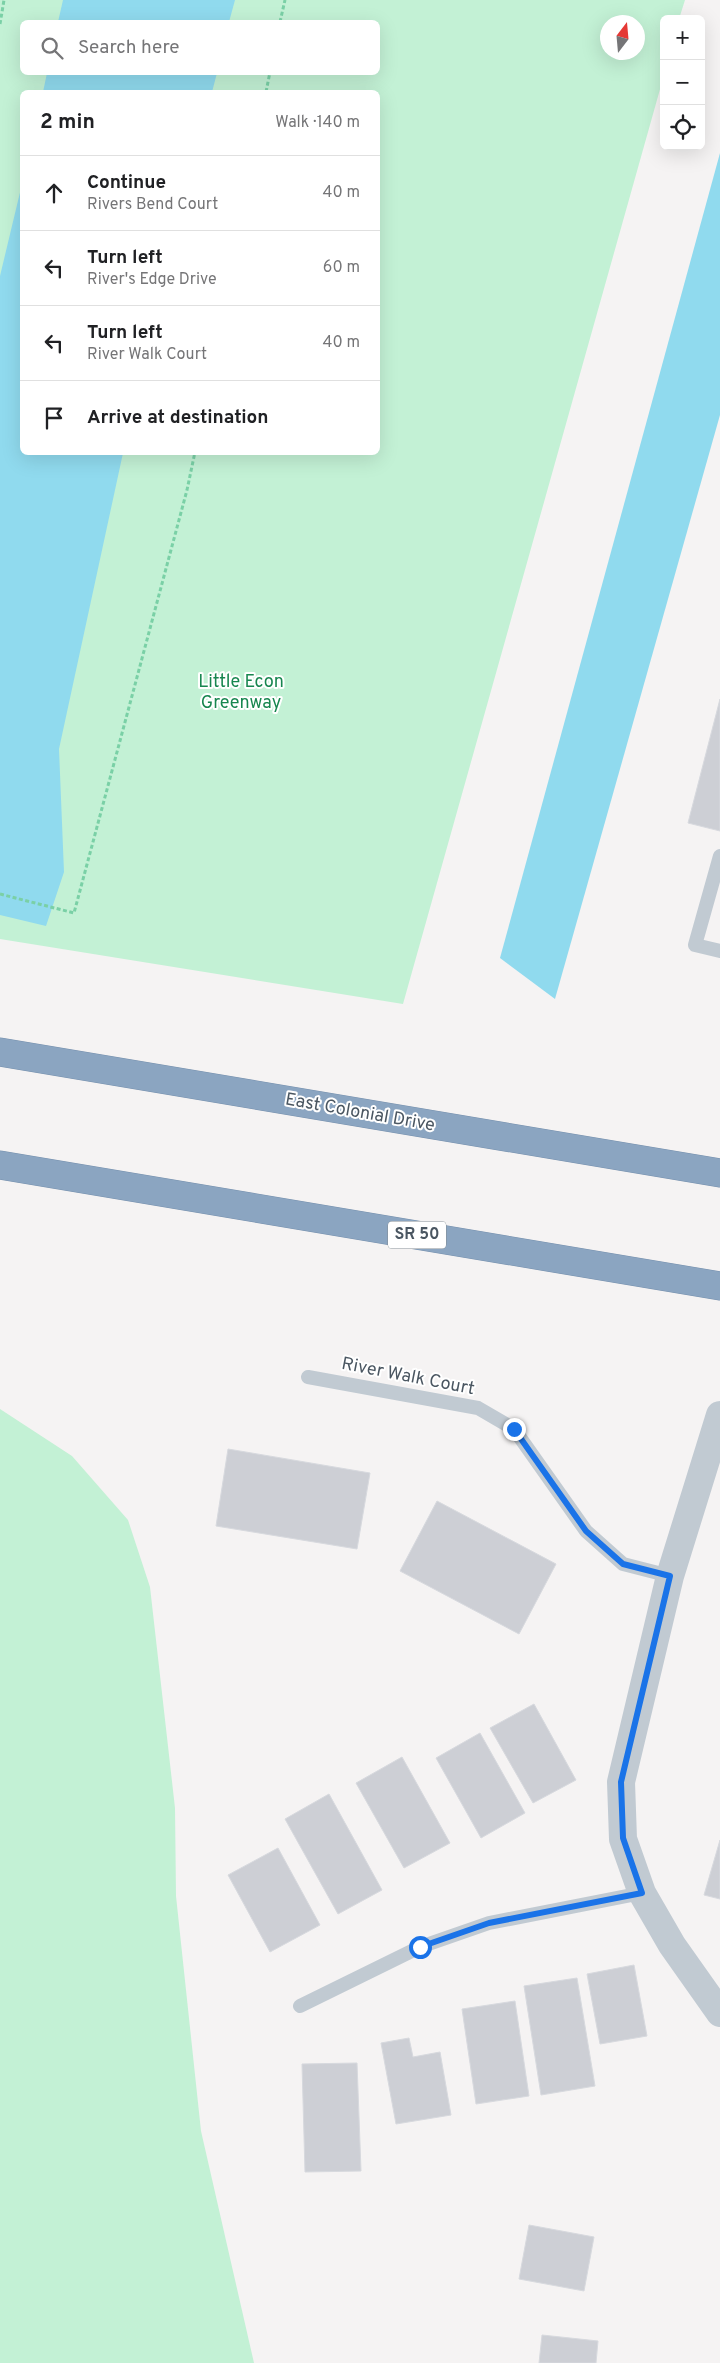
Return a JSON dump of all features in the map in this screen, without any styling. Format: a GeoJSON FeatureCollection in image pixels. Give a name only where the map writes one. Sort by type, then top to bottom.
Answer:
{"type":"FeatureCollection","features":[{"type":"Feature","properties":{"kind":"highway","name":"East Colonial Drive"},"geometry":{"type":"LineString","coordinates":[[0,1052],[720,1173]]}},
{"type":"Feature","properties":{"kind":"highway","name":"SR 50"},"geometry":{"type":"LineString","coordinates":[[0,1165],[720,1286]]}},
{"type":"Feature","properties":{"kind":"street"},"geometry":{"type":"LineString","coordinates":[[720,1415],[670,1576],[621,1782],[623,1838],[642,1893],[672,1945],[720,2013]]}},
{"type":"Feature","properties":{"kind":"lane"},"geometry":{"type":"LineString","coordinates":[[720,856],[695,945],[720,951]]}},
{"type":"Feature","properties":{"kind":"lane","name":"River Walk Court"},"geometry":{"type":"LineString","coordinates":[[308,1377],[478,1408],[514,1429],[586,1531],[623,1564],[670,1576]]}},
{"type":"Feature","properties":{"kind":"lane"},"geometry":{"type":"LineString","coordinates":[[300,2006],[420,1947],[489,1923],[642,1893]]}},
{"type":"Feature","properties":{"kind":"path"},"geometry":{"type":"LineString","coordinates":[[0,24],[4,0]]}},
{"type":"Feature","properties":{"kind":"path"},"geometry":{"type":"LineString","coordinates":[[280,20],[285,0]]}},
{"type":"Feature","properties":{"kind":"path"},"geometry":{"type":"LineString","coordinates":[[266,90],[269,75]]}},
{"type":"Feature","properties":{"kind":"path"},"geometry":{"type":"LineString","coordinates":[[0,894],[74,913],[187,490],[194,455]]}},
{"type":"Feature","properties":{"kind":"green space","name":"Little Econ Greenway"},"geometry":{"type":"Polygon","coordinates":[[[0,0],[685,0],[680,15],[660,15],[660,89],[403,1004],[0,939],[0,0]]]}},
{"type":"Feature","properties":{"kind":"green space"},"geometry":{"type":"Polygon","coordinates":[[[0,1409],[72,1456],[128,1520],[150,1587],[175,1808],[176,1896],[201,2131],[254,2363],[0,2363],[0,1409]]]}},
{"type":"Feature","properties":{"kind":"water"},"geometry":{"type":"Polygon","coordinates":[[[63,0],[235,0],[230,20],[58,20],[63,0]]]}},
{"type":"Feature","properties":{"kind":"water"},"geometry":{"type":"Polygon","coordinates":[[[46,75],[216,75],[213,90],[43,90],[46,75]]]}},
{"type":"Feature","properties":{"kind":"water"},"geometry":{"type":"Polygon","coordinates":[[[720,153],[720,415],[555,999],[500,958],[720,153]]]}},
{"type":"Feature","properties":{"kind":"water"},"geometry":{"type":"Polygon","coordinates":[[[20,192],[20,455],[123,455],[59,749],[64,872],[46,926],[0,915],[0,276],[20,192]]]}},
{"type":"Feature","properties":{"kind":"building"},"geometry":{"type":"Polygon","coordinates":[[[720,699],[720,831],[688,823],[720,699]]]}},
{"type":"Feature","properties":{"kind":"building"},"geometry":{"type":"Polygon","coordinates":[[[228,1449],[370,1473],[357,1549],[216,1526],[228,1449]]]}},
{"type":"Feature","properties":{"kind":"building"},"geometry":{"type":"Polygon","coordinates":[[[437,1501],[556,1564],[519,1634],[400,1571],[437,1501]]]}},
{"type":"Feature","properties":{"kind":"building"},"geometry":{"type":"Polygon","coordinates":[[[534,1704],[576,1780],[533,1803],[490,1728],[534,1704]]]}},
{"type":"Feature","properties":{"kind":"building"},"geometry":{"type":"Polygon","coordinates":[[[480,1733],[525,1813],[481,1838],[436,1758],[480,1733]]]}},
{"type":"Feature","properties":{"kind":"building"},"geometry":{"type":"Polygon","coordinates":[[[402,1757],[450,1843],[404,1868],[356,1783],[402,1757]]]}},
{"type":"Feature","properties":{"kind":"building"},"geometry":{"type":"Polygon","coordinates":[[[329,1794],[382,1890],[338,1914],[285,1819],[329,1794]]]}},
{"type":"Feature","properties":{"kind":"building"},"geometry":{"type":"Polygon","coordinates":[[[720,1840],[720,1899],[704,1895],[720,1840]]]}},
{"type":"Feature","properties":{"kind":"building"},"geometry":{"type":"Polygon","coordinates":[[[278,1848],[320,1925],[270,1952],[228,1875],[278,1848]]]}},
{"type":"Feature","properties":{"kind":"building"},"geometry":{"type":"Polygon","coordinates":[[[634,1965],[647,2036],[600,2044],[587,1974],[634,1965]]]}},
{"type":"Feature","properties":{"kind":"building"},"geometry":{"type":"Polygon","coordinates":[[[577,1978],[595,2086],[541,2095],[524,1986],[577,1978]]]}},
{"type":"Feature","properties":{"kind":"building"},"geometry":{"type":"Polygon","coordinates":[[[515,2001],[529,2096],[476,2104],[462,2009],[515,2001]]]}},
{"type":"Feature","properties":{"kind":"building"},"geometry":{"type":"Polygon","coordinates":[[[409,2038],[413,2057],[440,2052],[451,2115],[396,2124],[381,2043],[409,2038]]]}},
{"type":"Feature","properties":{"kind":"building"},"geometry":{"type":"Polygon","coordinates":[[[357,2063],[361,2171],[305,2172],[302,2064],[357,2063]]]}},
{"type":"Feature","properties":{"kind":"building"},"geometry":{"type":"Polygon","coordinates":[[[529,2225],[594,2237],[584,2291],[519,2279],[529,2225]]]}},
{"type":"Feature","properties":{"kind":"building"},"geometry":{"type":"Polygon","coordinates":[[[542,2335],[598,2341],[596,2363],[539,2363],[542,2335]]]}},
{"type":"Feature","properties":{"kind":"route"},"geometry":{"type":"LineString","coordinates":[[420,1947],[489,1923],[642,1893],[623,1838],[621,1782],[670,1576],[623,1564],[586,1531],[514,1429]]}}]}
